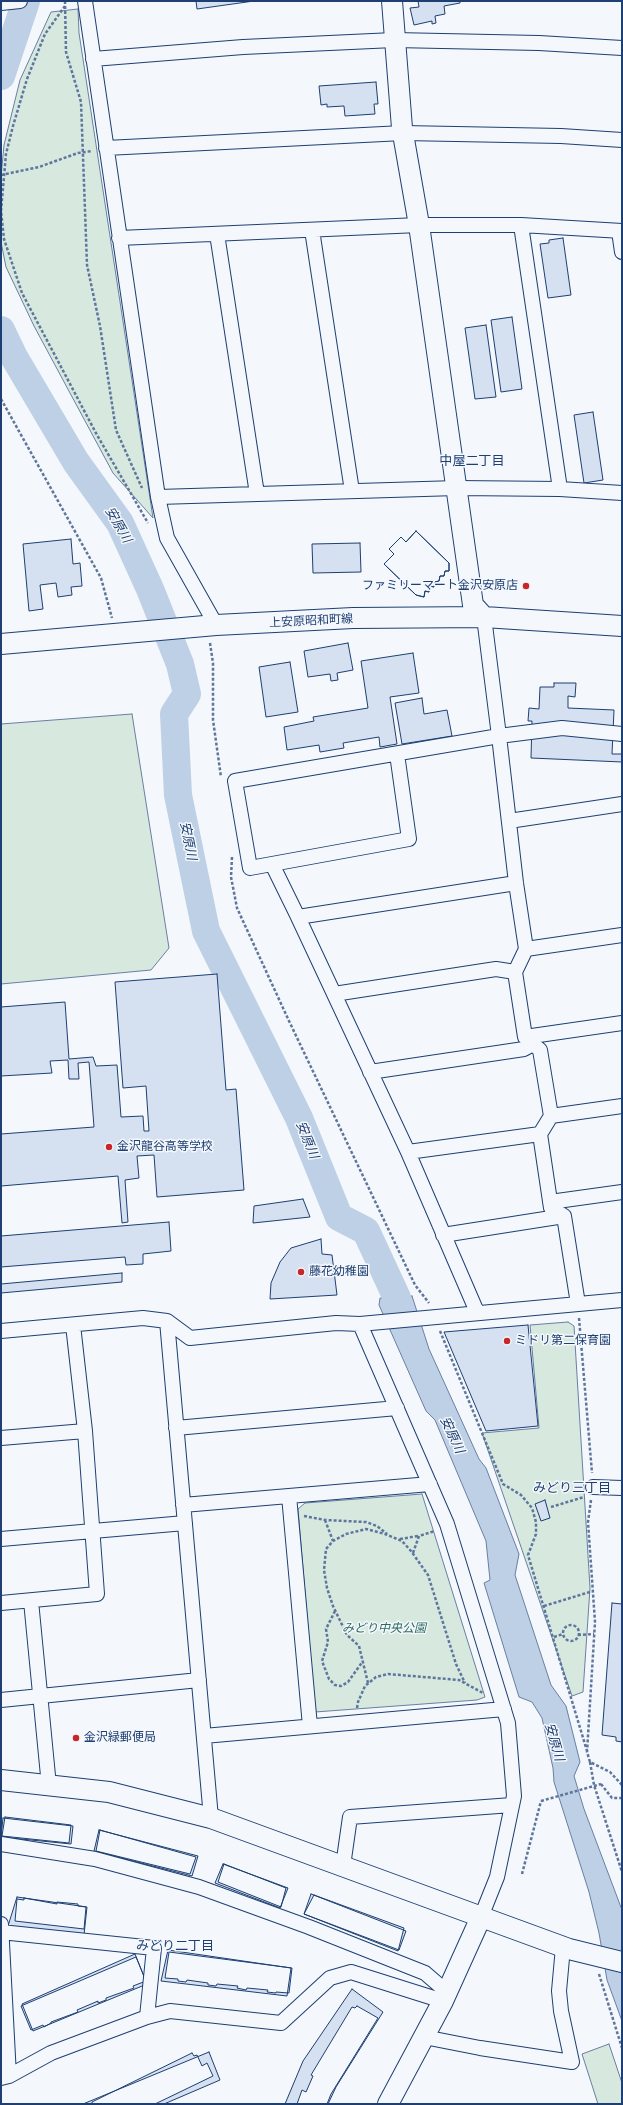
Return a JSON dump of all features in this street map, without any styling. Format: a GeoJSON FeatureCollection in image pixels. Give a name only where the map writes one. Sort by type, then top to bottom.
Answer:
{"type":"FeatureCollection","features":[{"type":"Feature","properties":{"kind":"street"},"geometry":{"type":"LineString","coordinates":[[85,1],[158,497],[167,538],[212,626]]}},
{"type":"Feature","properties":{"kind":"street"},"geometry":{"type":"LineString","coordinates":[[392,1],[394,40],[403,133],[419,225],[473,605],[484,617],[516,883],[526,950],[515,972],[529,1040],[540,1050],[551,1116],[540,1134],[550,1202],[551,1208],[564,1216],[578,1304]]}},
{"type":"Feature","properties":{"kind":"street"},"geometry":{"type":"LineString","coordinates":[[93,59],[243,47],[394,40],[539,42],[622,48]]}},
{"type":"Feature","properties":{"kind":"street"},"geometry":{"type":"LineString","coordinates":[[106,148],[403,133],[561,136],[622,140]]}},
{"type":"Feature","properties":{"kind":"street"},"geometry":{"type":"LineString","coordinates":[[119,238],[419,225],[521,225],[621,231],[622,252]]}},
{"type":"Feature","properties":{"kind":"street"},"geometry":{"type":"LineString","coordinates":[[521,225],[560,489]]}},
{"type":"Feature","properties":{"kind":"street"},"geometry":{"type":"LineString","coordinates":[[312,230],[352,491]]}},
{"type":"Feature","properties":{"kind":"street"},"geometry":{"type":"LineString","coordinates":[[217,234],[257,494]]}},
{"type":"Feature","properties":{"kind":"street"},"geometry":{"type":"LineString","coordinates":[[158,497],[457,488],[560,489],[622,493]]}},
{"type":"Feature","properties":{"kind":"street","name":"上安原昭和町線"},"geometry":{"type":"LineString","coordinates":[[1,644],[212,626],[353,618],[484,617],[622,626]]}},
{"type":"Feature","properties":{"kind":"street"},"geometry":{"type":"LineString","coordinates":[[397,754],[409,839],[250,868],[236,781],[499,736],[562,728],[622,735]]}},
{"type":"Feature","properties":{"kind":"street"},"geometry":{"type":"LineString","coordinates":[[509,821],[622,804]]}},
{"type":"Feature","properties":{"kind":"street"},"geometry":{"type":"LineString","coordinates":[[272,864],[408,1152],[476,1312]]}},
{"type":"Feature","properties":{"kind":"street"},"geometry":{"type":"LineString","coordinates":[[298,917],[516,883]]}},
{"type":"Feature","properties":{"kind":"street"},"geometry":{"type":"LineString","coordinates":[[526,950],[622,935]]}},
{"type":"Feature","properties":{"kind":"street"},"geometry":{"type":"LineString","coordinates":[[334,994],[496,969],[515,972]]}},
{"type":"Feature","properties":{"kind":"street"},"geometry":{"type":"LineString","coordinates":[[529,1040],[622,1023]]}},
{"type":"Feature","properties":{"kind":"street"},"geometry":{"type":"LineString","coordinates":[[370,1072],[524,1049],[529,1040]]}},
{"type":"Feature","properties":{"kind":"street"},"geometry":{"type":"LineString","coordinates":[[551,1116],[622,1106]]}},
{"type":"Feature","properties":{"kind":"street"},"geometry":{"type":"LineString","coordinates":[[408,1152],[540,1134]]}},
{"type":"Feature","properties":{"kind":"street"},"geometry":{"type":"LineString","coordinates":[[550,1202],[622,1192]]}},
{"type":"Feature","properties":{"kind":"street"},"geometry":{"type":"LineString","coordinates":[[443,1235],[564,1216]]}},
{"type":"Feature","properties":{"kind":"street"},"geometry":{"type":"LineString","coordinates":[[1,1330],[143,1318],[167,1321],[190,1338],[336,1323],[367,1323],[622,1300]]}},
{"type":"Feature","properties":{"kind":"street"},"geometry":{"type":"LineString","coordinates":[[167,1321],[211,1818]]}},
{"type":"Feature","properties":{"kind":"street"},"geometry":{"type":"LineString","coordinates":[[367,1323],[397,1408],[449,1528],[504,1709],[509,1731],[514,1796],[497,1877],[481,1917],[445,1996],[388,2104]]}},
{"type":"Feature","properties":{"kind":"street"},"geometry":{"type":"LineString","coordinates":[[1,1603],[97,1594],[85,1431],[73,1325]]}},
{"type":"Feature","properties":{"kind":"street"},"geometry":{"type":"LineString","coordinates":[[176,1428],[397,1408]]}},
{"type":"Feature","properties":{"kind":"street"},"geometry":{"type":"LineString","coordinates":[[1,1438],[85,1431]]}},
{"type":"Feature","properties":{"kind":"street"},"geometry":{"type":"LineString","coordinates":[[183,1505],[430,1484]]}},
{"type":"Feature","properties":{"kind":"street"},"geometry":{"type":"LineString","coordinates":[[593,1491],[622,1488]]}},
{"type":"Feature","properties":{"kind":"street"},"geometry":{"type":"LineString","coordinates":[[289,1496],[310,1726]]}},
{"type":"Feature","properties":{"kind":"street"},"geometry":{"type":"LineString","coordinates":[[1,1539],[185,1523]]}},
{"type":"Feature","properties":{"kind":"street"},"geometry":{"type":"LineString","coordinates":[[31,1600],[49,1786]]}},
{"type":"Feature","properties":{"kind":"street"},"geometry":{"type":"LineString","coordinates":[[1,1700],[198,1680]]}},
{"type":"Feature","properties":{"kind":"street"},"geometry":{"type":"LineString","coordinates":[[204,1736],[504,1709]]}},
{"type":"Feature","properties":{"kind":"street"},"geometry":{"type":"LineString","coordinates":[[1,1780],[109,1792],[211,1818],[563,1947],[622,1962]]}},
{"type":"Feature","properties":{"kind":"street"},"geometry":{"type":"LineString","coordinates":[[343,1866],[350,1816],[512,1806]]}},
{"type":"Feature","properties":{"kind":"street"},"geometry":{"type":"LineString","coordinates":[[1,1844],[96,1859],[199,1887],[309,1927],[425,1973],[445,1996]]}},
{"type":"Feature","properties":{"kind":"street"},"geometry":{"type":"LineString","coordinates":[[147,2016],[154,1948],[1,1929],[5,2077],[51,2053],[147,2016],[170,2011],[281,2023],[330,1978],[351,1972],[445,1996]]}},
{"type":"Feature","properties":{"kind":"street"},"geometry":{"type":"LineString","coordinates":[[424,2037],[480,2048],[572,2062],[561,2011],[559,1991],[563,1947]]}},
{"type":"Feature","properties":{"kind":"path"},"geometry":{"type":"LineString","coordinates":[[65,1],[66,52],[80,102],[87,265],[100,326],[116,430],[143,490]]}},
{"type":"Feature","properties":{"kind":"path"},"geometry":{"type":"LineString","coordinates":[[65,6],[45,34],[27,79],[11,133],[3,174],[1,211],[4,239],[22,293],[97,435],[150,528]]}},
{"type":"Feature","properties":{"kind":"path"},"geometry":{"type":"LineString","coordinates":[[3,174],[39,167],[83,152],[106,148]]}},
{"type":"Feature","properties":{"kind":"path"},"geometry":{"type":"LineString","coordinates":[[1,399],[2,404],[101,578],[116,634]]}},
{"type":"Feature","properties":{"kind":"path"},"geometry":{"type":"LineString","coordinates":[[212,626],[213,720],[221,779]]}},
{"type":"Feature","properties":{"kind":"path"},"geometry":{"type":"LineString","coordinates":[[233,853],[231,877],[237,908],[259,958],[415,1285],[435,1317],[504,1484],[520,1495],[532,1508],[536,1522],[536,1534],[528,1554],[554,1637],[590,1762],[594,1785],[622,1872]]}},
{"type":"Feature","properties":{"kind":"path"},"geometry":{"type":"LineString","coordinates":[[578,1304],[593,1491],[588,1522],[593,1591],[594,1634],[587,1752]]}},
{"type":"Feature","properties":{"kind":"path"},"geometry":{"type":"LineString","coordinates":[[551,1507],[593,1491]]}},
{"type":"Feature","properties":{"kind":"path"},"geometry":{"type":"LineString","coordinates":[[291,1514],[325,1520],[366,1522],[377,1526],[389,1536]]}},
{"type":"Feature","properties":{"kind":"path"},"geometry":{"type":"LineString","coordinates":[[325,1520],[333,1541]]}},
{"type":"Feature","properties":{"kind":"path"},"geometry":{"type":"LineString","coordinates":[[398,1540],[449,1528]]}},
{"type":"Feature","properties":{"kind":"path"},"geometry":{"type":"LineString","coordinates":[[368,1683],[359,1646],[347,1635],[327,1588],[324,1570],[326,1549],[333,1541],[346,1534],[366,1529],[398,1540],[413,1553],[428,1574],[456,1664],[465,1683]]}},
{"type":"Feature","properties":{"kind":"path"},"geometry":{"type":"LineString","coordinates":[[413,1553],[419,1536]]}},
{"type":"Feature","properties":{"kind":"path"},"geometry":{"type":"LineString","coordinates":[[544,1606],[593,1591]]}},
{"type":"Feature","properties":{"kind":"path"},"geometry":{"type":"LineString","coordinates":[[336,1611],[326,1629],[328,1642],[322,1661],[329,1678],[335,1685],[341,1686],[348,1682],[363,1662]]}},
{"type":"Feature","properties":{"kind":"path"},"geometry":{"type":"LineString","coordinates":[[554,1637],[563,1634],[566,1627],[573,1625],[578,1630],[578,1635]]}},
{"type":"Feature","properties":{"kind":"path"},"geometry":{"type":"LineString","coordinates":[[563,1634],[565,1638],[570,1640],[575,1639],[578,1635],[594,1634]]}},
{"type":"Feature","properties":{"kind":"path"},"geometry":{"type":"LineString","coordinates":[[357,1722],[358,1702],[365,1686],[376,1677],[388,1674],[459,1680],[476,1688],[504,1709]]}},
{"type":"Feature","properties":{"kind":"path"},"geometry":{"type":"LineString","coordinates":[[590,1762],[610,1772],[622,1786]]}},
{"type":"Feature","properties":{"kind":"path"},"geometry":{"type":"LineString","coordinates":[[522,1874],[541,1801],[600,1784],[612,1798],[622,1798]]}},
{"type":"Feature","properties":{"kind":"path"},"geometry":{"type":"LineString","coordinates":[[594,1956],[622,2048]]}},
{"type":"Feature","properties":{"kind":"green space"},"geometry":{"type":"Polygon","coordinates":[[[78,9],[79,33],[153,518],[113,473],[34,326],[6,267],[1,242],[1,177],[4,145],[20,80],[51,12],[78,9]]]}},
{"type":"Feature","properties":{"kind":"green space"},"geometry":{"type":"Polygon","coordinates":[[[132,714],[169,948],[151,970],[1,984],[1,724],[132,714]]]}},
{"type":"Feature","properties":{"kind":"green space"},"geometry":{"type":"Polygon","coordinates":[[[568,1322],[574,1326],[590,1588],[583,1692],[572,1696],[482,1433],[539,1428],[530,1325],[568,1322]]]}},
{"type":"Feature","properties":{"kind":"green space","name":"みどり中央公園"},"geometry":{"type":"Polygon","coordinates":[[[422,1494],[485,1697],[477,1700],[315,1712],[298,1509],[305,1503],[422,1494]]]}},
{"type":"Feature","properties":{"kind":"green space"},"geometry":{"type":"Polygon","coordinates":[[[609,2044],[622,2083],[622,2104],[598,2104],[582,2054],[609,2044]]]}},
{"type":"Feature","properties":{"kind":"water"},"geometry":{"type":"Polygon","coordinates":[[[412,1296],[429,1349],[479,1459],[486,1468],[519,1554],[515,1575],[551,1685],[566,1706],[580,1762],[574,1776],[584,1809],[622,1910],[622,2021],[607,1980],[599,1933],[589,1892],[554,1782],[553,1768],[542,1718],[532,1702],[519,1697],[484,1583],[490,1580],[486,1541],[435,1420],[426,1411],[379,1305],[380,1298],[412,1296]]]}},
{"type":"Feature","properties":{"kind":"building"},"geometry":{"type":"Polygon","coordinates":[[[196,1],[254,1],[197,9],[196,1]]]}},
{"type":"Feature","properties":{"kind":"building"},"geometry":{"type":"Polygon","coordinates":[[[418,1],[460,1],[460,3],[444,6],[445,14],[435,16],[436,23],[432,24],[432,21],[414,25],[410,8],[419,7],[418,1]]]}},
{"type":"Feature","properties":{"kind":"building"},"geometry":{"type":"Polygon","coordinates":[[[376,82],[378,104],[374,104],[375,114],[345,116],[344,106],[327,107],[327,104],[321,105],[319,86],[376,82]]]}},
{"type":"Feature","properties":{"kind":"building"},"geometry":{"type":"Polygon","coordinates":[[[563,238],[571,295],[548,298],[540,244],[549,243],[549,240],[563,238]]]}},
{"type":"Feature","properties":{"kind":"building"},"geometry":{"type":"Polygon","coordinates":[[[512,317],[522,389],[501,392],[491,320],[512,317]]]}},
{"type":"Feature","properties":{"kind":"building"},"geometry":{"type":"Polygon","coordinates":[[[486,325],[496,397],[475,399],[465,328],[486,325]]]}},
{"type":"Feature","properties":{"kind":"building"},"geometry":{"type":"Polygon","coordinates":[[[593,412],[603,480],[584,483],[574,415],[593,412]]]}},
{"type":"Feature","properties":{"kind":"building"},"geometry":{"type":"Polygon","coordinates":[[[416,531],[449,563],[449,571],[445,571],[444,576],[440,576],[439,581],[435,582],[434,587],[430,586],[429,592],[425,591],[424,597],[416,595],[384,564],[394,554],[389,549],[401,537],[406,542],[416,531]]]}},
{"type":"Feature","properties":{"kind":"building"},"geometry":{"type":"Polygon","coordinates":[[[416,531],[449,563],[449,571],[445,571],[444,576],[440,576],[439,581],[435,582],[434,587],[430,586],[429,592],[425,591],[424,597],[416,595],[384,564],[394,554],[389,549],[401,537],[406,542],[416,531]]]}},
{"type":"Feature","properties":{"kind":"building"},"geometry":{"type":"Polygon","coordinates":[[[71,539],[73,564],[80,563],[82,586],[71,587],[72,595],[58,597],[56,583],[40,585],[43,609],[29,611],[23,544],[71,539]]]}},
{"type":"Feature","properties":{"kind":"building"},"geometry":{"type":"Polygon","coordinates":[[[360,543],[361,572],[313,573],[312,544],[360,543]]]}},
{"type":"Feature","properties":{"kind":"building"},"geometry":{"type":"Polygon","coordinates":[[[348,643],[353,670],[337,673],[338,680],[331,681],[330,674],[308,677],[304,651],[348,643]]]}},
{"type":"Feature","properties":{"kind":"building"},"geometry":{"type":"Polygon","coordinates":[[[413,653],[419,693],[390,697],[397,744],[380,747],[379,737],[343,743],[344,748],[320,752],[319,745],[287,750],[284,727],[314,721],[313,717],[368,708],[361,661],[413,653]]]}},
{"type":"Feature","properties":{"kind":"building"},"geometry":{"type":"Polygon","coordinates":[[[290,662],[298,712],[266,717],[259,667],[290,662]]]}},
{"type":"Feature","properties":{"kind":"building"},"geometry":{"type":"Polygon","coordinates":[[[554,683],[576,683],[575,697],[568,696],[568,708],[614,710],[612,754],[622,754],[622,762],[531,758],[532,721],[528,721],[529,708],[539,709],[540,687],[554,687],[554,683]]]}},
{"type":"Feature","properties":{"kind":"building"},"geometry":{"type":"Polygon","coordinates":[[[422,698],[424,714],[447,710],[452,736],[402,744],[395,703],[422,698]]]}},
{"type":"Feature","properties":{"kind":"building"},"geometry":{"type":"Polygon","coordinates":[[[217,974],[226,1090],[236,1089],[244,1190],[157,1197],[154,1155],[137,1156],[139,1178],[125,1180],[128,1222],[122,1223],[118,1176],[1,1186],[1,1134],[94,1127],[89,1062],[78,1063],[79,1079],[69,1079],[68,1060],[50,1061],[52,1073],[1,1076],[1,1007],[65,1002],[69,1059],[93,1057],[96,1066],[117,1065],[121,1117],[143,1116],[144,1131],[149,1131],[146,1086],[123,1088],[115,982],[217,974]]]}},
{"type":"Feature","properties":{"kind":"building"},"geometry":{"type":"Polygon","coordinates":[[[303,1199],[310,1217],[253,1223],[254,1206],[303,1199]]]}},
{"type":"Feature","properties":{"kind":"building"},"geometry":{"type":"Polygon","coordinates":[[[169,1222],[171,1251],[143,1254],[143,1264],[126,1265],[125,1257],[1,1267],[1,1236],[169,1222]]]}},
{"type":"Feature","properties":{"kind":"building"},"geometry":{"type":"Polygon","coordinates":[[[321,1239],[322,1254],[332,1255],[337,1295],[270,1299],[271,1283],[280,1262],[291,1248],[321,1239]]]}},
{"type":"Feature","properties":{"kind":"building"},"geometry":{"type":"Polygon","coordinates":[[[122,1273],[122,1282],[1,1293],[1,1284],[122,1273]]]}},
{"type":"Feature","properties":{"kind":"building"},"geometry":{"type":"Polygon","coordinates":[[[528,1325],[538,1426],[486,1431],[444,1332],[528,1325]]]}},
{"type":"Feature","properties":{"kind":"building"},"geometry":{"type":"Polygon","coordinates":[[[545,1500],[550,1518],[541,1521],[535,1504],[545,1500]]]}},
{"type":"Feature","properties":{"kind":"building"},"geometry":{"type":"Polygon","coordinates":[[[612,1603],[622,1604],[622,1742],[616,1741],[616,1737],[602,1735],[612,1603]]]}},
{"type":"Feature","properties":{"kind":"building"},"geometry":{"type":"Polygon","coordinates":[[[5,1817],[71,1825],[69,1843],[2,1836],[5,1817]]]}},
{"type":"Feature","properties":{"kind":"building"},"geometry":{"type":"Polygon","coordinates":[[[3,1818],[73,1826],[71,1844],[1,1837],[3,1818]]]}},
{"type":"Feature","properties":{"kind":"building"},"geometry":{"type":"Polygon","coordinates":[[[99,1830],[198,1856],[192,1876],[94,1851],[99,1830]]]}},
{"type":"Feature","properties":{"kind":"building"},"geometry":{"type":"Polygon","coordinates":[[[100,1830],[196,1857],[190,1874],[96,1851],[100,1830]]]}},
{"type":"Feature","properties":{"kind":"building"},"geometry":{"type":"Polygon","coordinates":[[[223,1864],[288,1888],[280,1908],[215,1883],[223,1864]]]}},
{"type":"Feature","properties":{"kind":"building"},"geometry":{"type":"Polygon","coordinates":[[[224,1864],[286,1888],[281,1907],[218,1882],[224,1864]]]}},
{"type":"Feature","properties":{"kind":"building"},"geometry":{"type":"Polygon","coordinates":[[[311,1894],[406,1931],[399,1950],[304,1914],[311,1894]]]}},
{"type":"Feature","properties":{"kind":"building"},"geometry":{"type":"Polygon","coordinates":[[[314,1895],[404,1928],[398,1951],[304,1914],[314,1895]]]}},
{"type":"Feature","properties":{"kind":"building"},"geometry":{"type":"Polygon","coordinates":[[[17,1897],[87,1907],[84,1935],[8,1926],[17,1897]]]}},
{"type":"Feature","properties":{"kind":"building"},"geometry":{"type":"Polygon","coordinates":[[[24,1898],[57,1904],[57,1902],[78,1904],[78,1906],[86,1907],[84,1929],[15,1921],[17,1899],[24,1900],[24,1898]]]}},
{"type":"Feature","properties":{"kind":"building"},"geometry":{"type":"Polygon","coordinates":[[[168,1950],[291,1968],[287,1996],[161,1981],[168,1950]]]}},
{"type":"Feature","properties":{"kind":"building"},"geometry":{"type":"Polygon","coordinates":[[[169,1952],[292,1968],[289,1993],[267,1992],[268,1990],[247,1988],[246,1990],[237,1988],[238,1986],[217,1984],[216,1986],[208,1985],[208,1983],[187,1980],[186,1982],[178,1981],[178,1979],[165,1978],[169,1952]]]}},
{"type":"Feature","properties":{"kind":"building"},"geometry":{"type":"Polygon","coordinates":[[[135,1954],[147,1984],[33,2031],[22,2004],[135,1954]]]}},
{"type":"Feature","properties":{"kind":"building"},"geometry":{"type":"Polygon","coordinates":[[[136,1957],[146,1981],[133,1986],[134,1988],[106,1998],[106,2000],[98,2003],[98,2001],[77,2010],[78,2012],[51,2022],[44,2027],[43,2025],[31,2030],[21,2006],[136,1957]]]}},
{"type":"Feature","properties":{"kind":"building"},"geometry":{"type":"Polygon","coordinates":[[[352,1989],[383,2012],[336,2087],[328,2104],[285,2104],[303,2061],[352,1989]]]}},
{"type":"Feature","properties":{"kind":"building"},"geometry":{"type":"Polygon","coordinates":[[[357,2006],[378,2018],[331,2094],[327,2104],[297,2104],[302,2090],[306,2092],[313,2076],[311,2075],[352,2007],[355,2008],[357,2006]]]}},
{"type":"Feature","properties":{"kind":"building"},"geometry":{"type":"Polygon","coordinates":[[[209,2052],[220,2080],[164,2104],[83,2104],[209,2052]]]}},
{"type":"Feature","properties":{"kind":"building"},"geometry":{"type":"Polygon","coordinates":[[[192,2053],[194,2056],[197,2055],[202,2066],[207,2063],[213,2076],[155,2104],[92,2104],[92,2102],[192,2053]]]}},
{"type":"Feature","properties":{"kind":"waterway"},"geometry":{"type":"LineString","coordinates":[[1,76],[26,1]]}},
{"type":"Feature","properties":{"kind":"waterway","name":"安原川"},"geometry":{"type":"LineString","coordinates":[[1,330],[14,357],[76,462],[120,523],[150,589],[180,664],[187,694],[174,714],[178,795],[206,931],[299,1118],[339,1217],[366,1231],[397,1298],[408,1334]]}},
{"type":"Feature","properties":{"kind":"place","name":"ファミリーマート金沢安原店"},"geometry":{"type":"Point","coordinates":[526,586]}},
{"type":"Feature","properties":{"kind":"place","name":"金沢龍谷高等学校"},"geometry":{"type":"Point","coordinates":[109,1147]}},
{"type":"Feature","properties":{"kind":"place","name":"藤花幼稚園"},"geometry":{"type":"Point","coordinates":[301,1272]}},
{"type":"Feature","properties":{"kind":"place","name":"ミドリ第二保育園"},"geometry":{"type":"Point","coordinates":[507,1341]}},
{"type":"Feature","properties":{"kind":"place","name":"金沢緑郵便局"},"geometry":{"type":"Point","coordinates":[76,1738]}},
{"type":"Feature","properties":{"kind":"district","name":"中屋二丁目"},"geometry":{"type":"Point","coordinates":[472,461]}},
{"type":"Feature","properties":{"kind":"district","name":"みどり三丁目"},"geometry":{"type":"Point","coordinates":[572,1488]}},
{"type":"Feature","properties":{"kind":"district","name":"みどり二丁目"},"geometry":{"type":"Point","coordinates":[175,1946]}}]}
